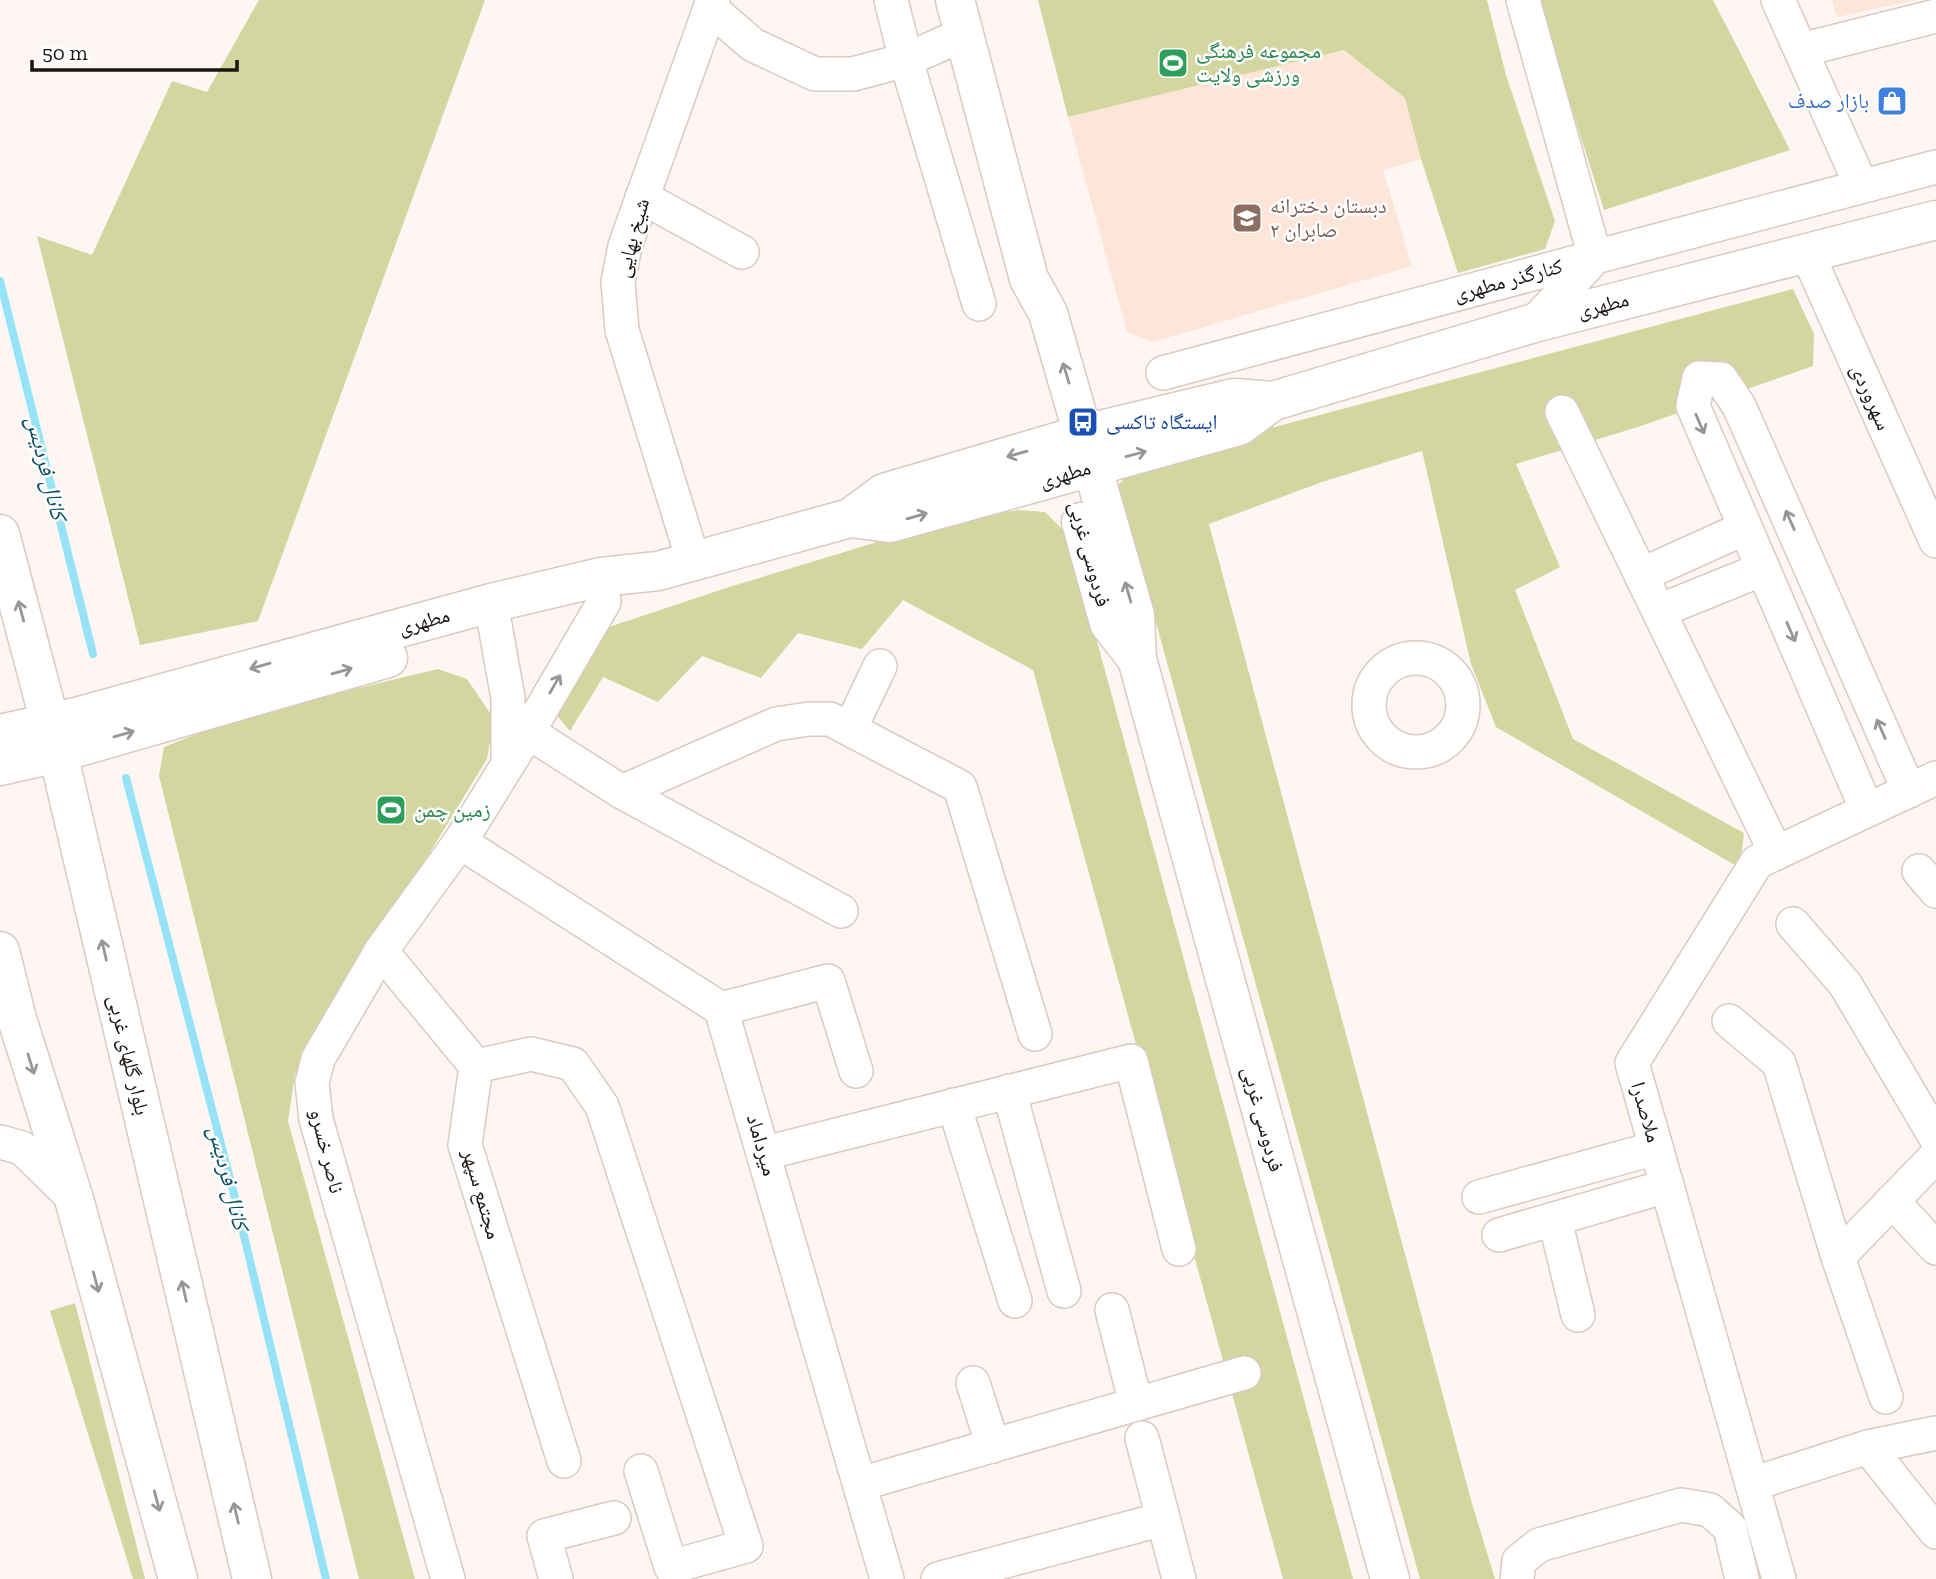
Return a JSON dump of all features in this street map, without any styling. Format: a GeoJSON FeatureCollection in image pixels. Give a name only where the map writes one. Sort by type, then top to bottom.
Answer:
{"type":"FeatureCollection","features":[{"type":"Feature","properties":{"kind":"main road","name":"فردوسی غربی"},"geometry":{"type":"LineString","coordinates":[[960,17],[1029,279],[1048,313],[1076,454],[1135,615],[1137,659],[1390,1579]]}},
{"type":"Feature","properties":{"kind":"main road","name":"مطهری"},"geometry":{"type":"LineString","coordinates":[[0,734],[55,738],[130,702],[603,590],[675,566],[850,518],[884,493],[1076,454],[1234,398],[1273,401],[1534,323],[1936,220]]}},
{"type":"Feature","properties":{"kind":"main road","name":"بلوار گلهای غربی"},"geometry":{"type":"LineString","coordinates":[[0,534],[55,738],[252,1579]]}},
{"type":"Feature","properties":{"kind":"main road"},"geometry":{"type":"LineString","coordinates":[[0,766],[55,738],[493,615]]}},
{"type":"Feature","properties":{"kind":"main road"},"geometry":{"type":"LineString","coordinates":[[33,655],[52,676],[75,691],[102,700],[130,702]]}},
{"type":"Feature","properties":{"kind":"main road"},"geometry":{"type":"LineString","coordinates":[[0,951],[8,1027],[74,1199],[178,1579]]}},
{"type":"Feature","properties":{"kind":"street"},"geometry":{"type":"LineString","coordinates":[[891,0],[906,60],[979,304]]}},
{"type":"Feature","properties":{"kind":"street"},"geometry":{"type":"LineString","coordinates":[[1523,0],[1595,257],[1534,323]]}},
{"type":"Feature","properties":{"kind":"street"},"geometry":{"type":"LineString","coordinates":[[1778,0],[1861,185]]}},
{"type":"Feature","properties":{"kind":"street"},"geometry":{"type":"LineString","coordinates":[[711,4],[753,45],[815,74],[853,74],[906,60],[960,17]]}},
{"type":"Feature","properties":{"kind":"street","name":"شیخ بهایی"},"geometry":{"type":"LineString","coordinates":[[675,566],[622,330],[618,282],[625,246],[711,4]]}},
{"type":"Feature","properties":{"kind":"street"},"geometry":{"type":"LineString","coordinates":[[1801,50],[1936,16]]}},
{"type":"Feature","properties":{"kind":"street","name":"کنارگذر مطهری"},"geometry":{"type":"LineString","coordinates":[[1163,373],[1936,167]]}},
{"type":"Feature","properties":{"kind":"street"},"geometry":{"type":"LineString","coordinates":[[642,197],[742,252]]}},
{"type":"Feature","properties":{"kind":"street","name":"سهروردی"},"geometry":{"type":"LineString","coordinates":[[1807,253],[1936,541]]}},
{"type":"Feature","properties":{"kind":"street"},"geometry":{"type":"LineString","coordinates":[[1867,810],[1693,406],[1699,378],[1721,379],[1739,406],[1922,785]]}},
{"type":"Feature","properties":{"kind":"street"},"geometry":{"type":"LineString","coordinates":[[1562,412],[1776,853]]}},
{"type":"Feature","properties":{"kind":"street"},"geometry":{"type":"LineString","coordinates":[[1642,575],[1745,527]]}},
{"type":"Feature","properties":{"kind":"street"},"geometry":{"type":"LineString","coordinates":[[1659,611],[1763,569]]}},
{"type":"Feature","properties":{"kind":"street","name":"ناصر خسرو"},"geometry":{"type":"LineString","coordinates":[[448,1579],[316,1119],[312,1083],[318,1059],[381,951],[460,842],[528,732],[603,590]]}},
{"type":"Feature","properties":{"kind":"street"},"geometry":{"type":"LineString","coordinates":[[493,615],[509,711],[508,764]]}},
{"type":"Feature","properties":{"kind":"street"},"geometry":{"type":"LineString","coordinates":[[850,729],[880,666]]}},
{"type":"Feature","properties":{"kind":"street"},"geometry":{"type":"LineString","coordinates":[[622,792],[776,724],[809,719],[830,719],[960,787],[1035,1034]]}},
{"type":"Feature","properties":{"kind":"street"},"geometry":{"type":"LineString","coordinates":[[528,732],[622,792],[841,912]]}},
{"type":"Feature","properties":{"kind":"street","name":"ملاصدرا"},"geometry":{"type":"LineString","coordinates":[[1779,1579],[1632,1063],[1757,862],[1922,785]]}},
{"type":"Feature","properties":{"kind":"street"},"geometry":{"type":"LineString","coordinates":[[460,842],[721,1009],[828,981],[856,1071]]}},
{"type":"Feature","properties":{"kind":"street"},"geometry":{"type":"LineString","coordinates":[[1793,924],[1845,984],[1936,1138]]}},
{"type":"Feature","properties":{"kind":"street"},"geometry":{"type":"LineString","coordinates":[[381,951],[476,1066],[531,1054],[573,1064],[602,1106],[746,1546],[671,1567],[641,1471]]}},
{"type":"Feature","properties":{"kind":"street","name":"میرداماد"},"geometry":{"type":"LineString","coordinates":[[721,1009],[887,1579]]}},
{"type":"Feature","properties":{"kind":"street"},"geometry":{"type":"LineString","coordinates":[[1728,1021],[1779,1063],[1842,1268],[1886,1397]]}},
{"type":"Feature","properties":{"kind":"street"},"geometry":{"type":"LineString","coordinates":[[765,1153],[1131,1061],[1179,1249]]}},
{"type":"Feature","properties":{"kind":"street","name":"مجتمع سپهر"},"geometry":{"type":"LineString","coordinates":[[476,1066],[466,1145],[564,1461]]}},
{"type":"Feature","properties":{"kind":"street"},"geometry":{"type":"LineString","coordinates":[[1009,1091],[1064,1291]]}},
{"type":"Feature","properties":{"kind":"street"},"geometry":{"type":"LineString","coordinates":[[954,1105],[1015,1301]]}},
{"type":"Feature","properties":{"kind":"street"},"geometry":{"type":"LineString","coordinates":[[0,1142],[22,1148],[74,1199]]}},
{"type":"Feature","properties":{"kind":"street"},"geometry":{"type":"LineString","coordinates":[[1479,1196],[1656,1148]]}},
{"type":"Feature","properties":{"kind":"street"},"geometry":{"type":"LineString","coordinates":[[1842,1268],[1900,1209],[1936,1156]]}},
{"type":"Feature","properties":{"kind":"street"},"geometry":{"type":"LineString","coordinates":[[1499,1235],[1667,1186]]}},
{"type":"Feature","properties":{"kind":"street"},"geometry":{"type":"LineString","coordinates":[[1900,1209],[1936,1190]]}},
{"type":"Feature","properties":{"kind":"street"},"geometry":{"type":"LineString","coordinates":[[1900,1209],[1936,1248]]}},
{"type":"Feature","properties":{"kind":"street"},"geometry":{"type":"LineString","coordinates":[[1555,1220],[1578,1315]]}},
{"type":"Feature","properties":{"kind":"street"},"geometry":{"type":"LineString","coordinates":[[1112,1310],[1136,1404]]}},
{"type":"Feature","properties":{"kind":"street"},"geometry":{"type":"LineString","coordinates":[[860,1485],[1244,1373]]}},
{"type":"Feature","properties":{"kind":"street"},"geometry":{"type":"LineString","coordinates":[[973,1383],[993,1446]]}},
{"type":"Feature","properties":{"kind":"street"},"geometry":{"type":"LineString","coordinates":[[1752,1485],[1868,1447],[1936,1433]]}},
{"type":"Feature","properties":{"kind":"street"},"geometry":{"type":"LineString","coordinates":[[1142,1438],[1179,1579]]}},
{"type":"Feature","properties":{"kind":"street"},"geometry":{"type":"LineString","coordinates":[[1868,1447],[1936,1532]]}},
{"type":"Feature","properties":{"kind":"street"},"geometry":{"type":"LineString","coordinates":[[1517,1579],[1519,1561],[1539,1545],[1681,1505],[1710,1510],[1730,1528],[1742,1579]]}},
{"type":"Feature","properties":{"kind":"street"},"geometry":{"type":"LineString","coordinates":[[556,1579],[544,1536],[614,1518]]}},
{"type":"Feature","properties":{"kind":"street"},"geometry":{"type":"LineString","coordinates":[[938,1579],[1163,1519]]}},
{"type":"Feature","properties":{"kind":"shaded area"},"geometry":{"type":"Polygon","coordinates":[[[1832,0],[1916,0],[1837,17],[1832,0]]]}},
{"type":"Feature","properties":{"kind":"shaded area","name":"دبستان دخترانه صابران ۲"},"geometry":{"type":"Polygon","coordinates":[[[1344,50],[1405,98],[1421,159],[1383,170],[1412,266],[1153,342],[1127,332],[1068,117],[1344,50]]]}},
{"type":"Feature","properties":{"kind":"green space"},"geometry":{"type":"Polygon","coordinates":[[[259,0],[485,0],[258,621],[140,645],[37,236],[92,255],[172,81],[207,92],[259,0]]]}},
{"type":"Feature","properties":{"kind":"green space","name":"مجموعه فرهنگی ورزشی ولایت"},"geometry":{"type":"Polygon","coordinates":[[[1038,0],[1487,0],[1506,75],[1555,221],[1545,249],[1458,273],[1421,159],[1405,98],[1344,50],[1068,117],[1038,0]]]}},
{"type":"Feature","properties":{"kind":"green space"},"geometry":{"type":"Polygon","coordinates":[[[1537,0],[1713,0],[1790,150],[1604,210],[1537,0]]]}},
{"type":"Feature","properties":{"kind":"green space"},"geometry":{"type":"Polygon","coordinates":[[[1793,289],[1814,334],[1813,366],[1638,427],[1516,464],[1560,567],[1515,590],[1573,739],[1744,833],[1740,868],[1496,727],[1471,664],[1422,451],[1322,482],[1209,524],[1471,1500],[1495,1579],[1420,1579],[1118,485],[1139,463],[1793,289]]]}},
{"type":"Feature","properties":{"kind":"green space"},"geometry":{"type":"Polygon","coordinates":[[[1019,510],[1045,512],[1068,535],[1353,1579],[1283,1579],[1033,670],[903,600],[862,649],[798,633],[761,678],[702,656],[658,702],[603,677],[570,731],[554,712],[606,628],[726,588],[950,520],[1019,510]]]}},
{"type":"Feature","properties":{"kind":"green space"},"geometry":{"type":"Polygon","coordinates":[[[438,669],[467,679],[494,719],[487,759],[295,1074],[288,1121],[415,1579],[359,1579],[159,776],[164,747],[242,716],[438,669]]]}},
{"type":"Feature","properties":{"kind":"green space"},"geometry":{"type":"Polygon","coordinates":[[[75,1303],[145,1579],[133,1579],[50,1311],[75,1303]]]}},
{"type":"Feature","properties":{"kind":"waterway","name":"کانال فردیس"},"geometry":{"type":"LineString","coordinates":[[0,281],[93,654]]}},
{"type":"Feature","properties":{"kind":"waterway","name":"کانال فردیس"},"geometry":{"type":"LineString","coordinates":[[126,778],[235,1198],[326,1579]]}},
{"type":"Feature","properties":{"kind":"place","name":"مجموعه فرهنگی ورزشی ولایت"},"geometry":{"type":"Point","coordinates":[1173,63]}},
{"type":"Feature","properties":{"kind":"place","name":"بازار صدف"},"geometry":{"type":"Point","coordinates":[1892,101]}},
{"type":"Feature","properties":{"kind":"place","name":"دبستان دخترانه صابران ۲"},"geometry":{"type":"Point","coordinates":[1247,218]}},
{"type":"Feature","properties":{"kind":"place","name":"ایستگاه تاکسی"},"geometry":{"type":"Point","coordinates":[1083,422]}},
{"type":"Feature","properties":{"kind":"place","name":"زمین چمن"},"geometry":{"type":"Point","coordinates":[391,810]}}]}
